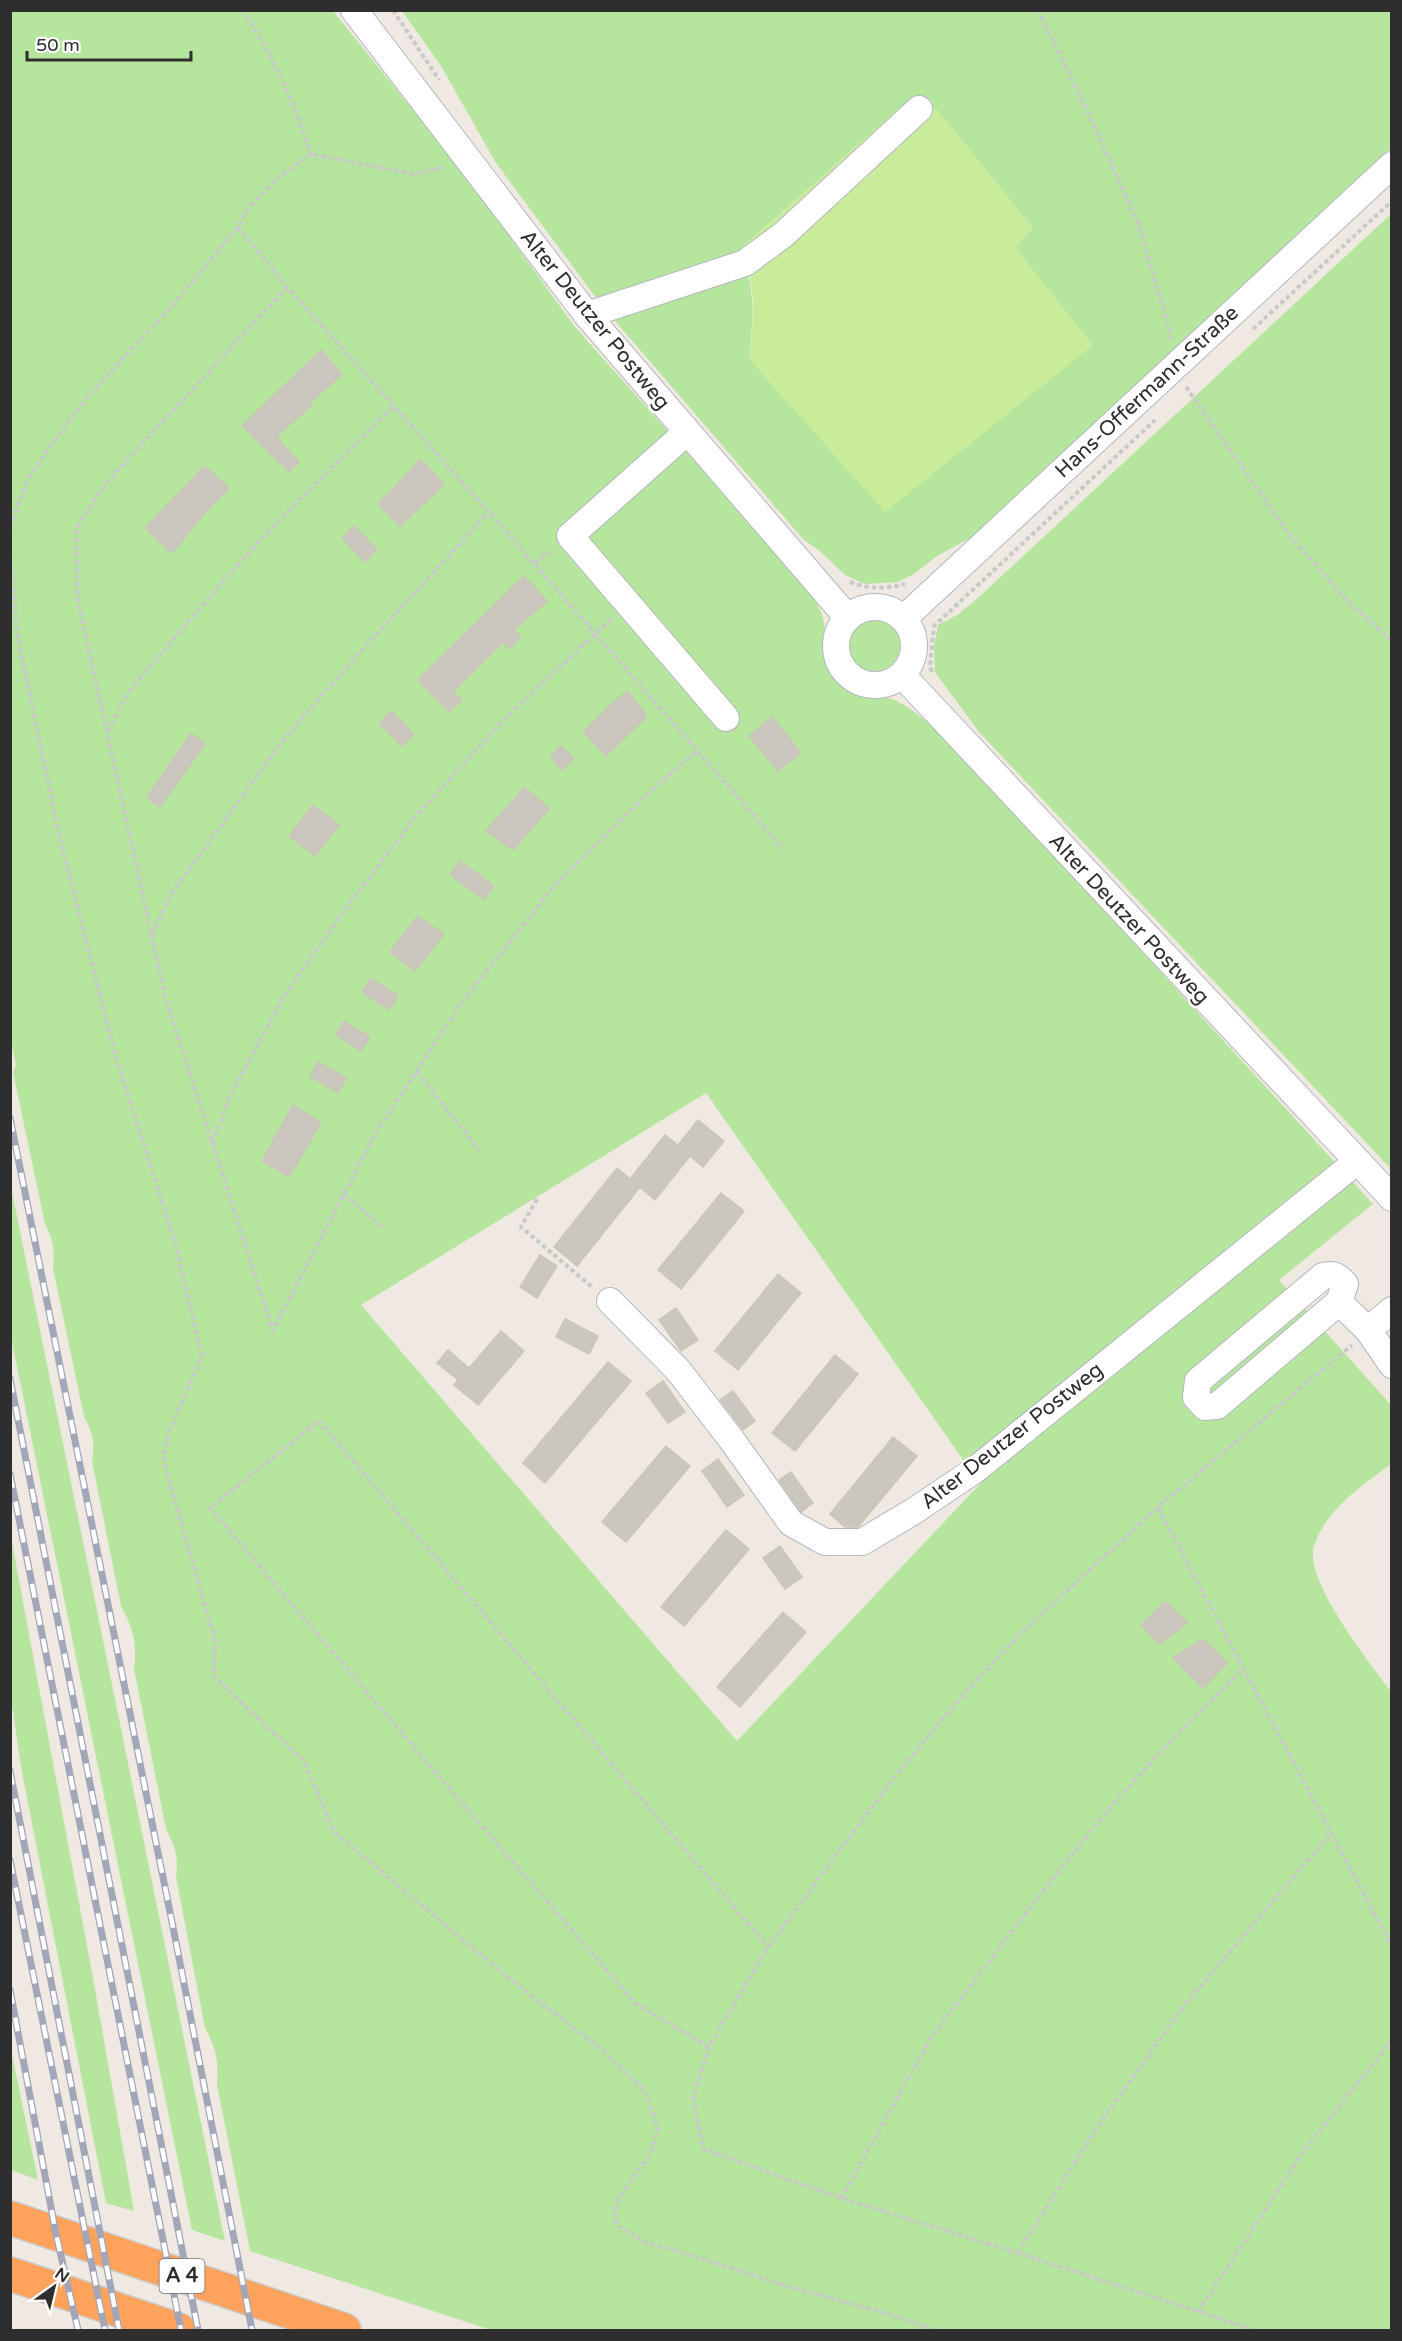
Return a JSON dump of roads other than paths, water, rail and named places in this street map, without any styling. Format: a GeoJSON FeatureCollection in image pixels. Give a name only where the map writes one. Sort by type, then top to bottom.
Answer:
{"type":"FeatureCollection","features":[{"type":"Feature","properties":{"kind":"highway","name":"A 4"},"geometry":{"type":"LineString","coordinates":[[13,2219],[344,2331]]}},
{"type":"Feature","properties":{"kind":"highway","name":"A 4"},"geometry":{"type":"LineString","coordinates":[[10,2274],[179,2331]]}},
{"type":"Feature","properties":{"kind":"street","name":"Alter Deutzer Postweg"},"geometry":{"type":"LineString","coordinates":[[354,10],[587,315],[849,618]]}},
{"type":"Feature","properties":{"kind":"street"},"geometry":{"type":"LineString","coordinates":[[587,315],[745,263],[783,235],[920,109]]}},
{"type":"Feature","properties":{"kind":"street","name":"Hans-Offermann-Straße"},"geometry":{"type":"LineString","coordinates":[[903,619],[1392,165]]}},
{"type":"Feature","properties":{"kind":"street"},"geometry":{"type":"LineString","coordinates":[[687,432],[570,536],[726,718]]}},
{"type":"Feature","properties":{"kind":"street"},"geometry":{"type":"LineString","coordinates":[[876,607],[891,610],[903,619],[912,632],[915,647],[911,662],[902,675],[889,683],[874,686],[859,682],[847,673],[839,660],[836,645],[840,630],[849,618],[861,610],[876,607]]}},
{"type":"Feature","properties":{"kind":"street","name":"Alter Deutzer Postweg"},"geometry":{"type":"LineString","coordinates":[[902,675],[1392,1198]]}},
{"type":"Feature","properties":{"kind":"street","name":"Alter Deutzer Postweg"},"geometry":{"type":"LineString","coordinates":[[610,1301],[678,1370],[791,1523],[825,1542],[862,1542],[975,1470],[1356,1162]]}},
{"type":"Feature","properties":{"kind":"street"},"geometry":{"type":"LineString","coordinates":[[1331,1274],[1345,1284],[1339,1302],[1217,1406],[1205,1407],[1196,1397],[1198,1381],[1323,1276],[1331,1274]]}},
{"type":"Feature","properties":{"kind":"street"},"geometry":{"type":"LineString","coordinates":[[1339,1302],[1368,1330],[1392,1365]]}},
{"type":"Feature","properties":{"kind":"street"},"geometry":{"type":"LineString","coordinates":[[1368,1330],[1391,1312]]}},
{"type":"Feature","properties":{"kind":"railway"},"geometry":{"type":"LineString","coordinates":[[10,1118],[252,2330]]}},
{"type":"Feature","properties":{"kind":"railway"},"geometry":{"type":"LineString","coordinates":[[10,1379],[198,2330]]}},
{"type":"Feature","properties":{"kind":"railway"},"geometry":{"type":"LineString","coordinates":[[10,1474],[181,2330]]}},
{"type":"Feature","properties":{"kind":"railway"},"geometry":{"type":"LineString","coordinates":[[10,1771],[119,2330]]}},
{"type":"Feature","properties":{"kind":"railway"},"geometry":{"type":"LineString","coordinates":[[10,1860],[105,2330]]}},
{"type":"Feature","properties":{"kind":"railway"},"geometry":{"type":"LineString","coordinates":[[10,1990],[56,2234],[78,2330]]}}]}
